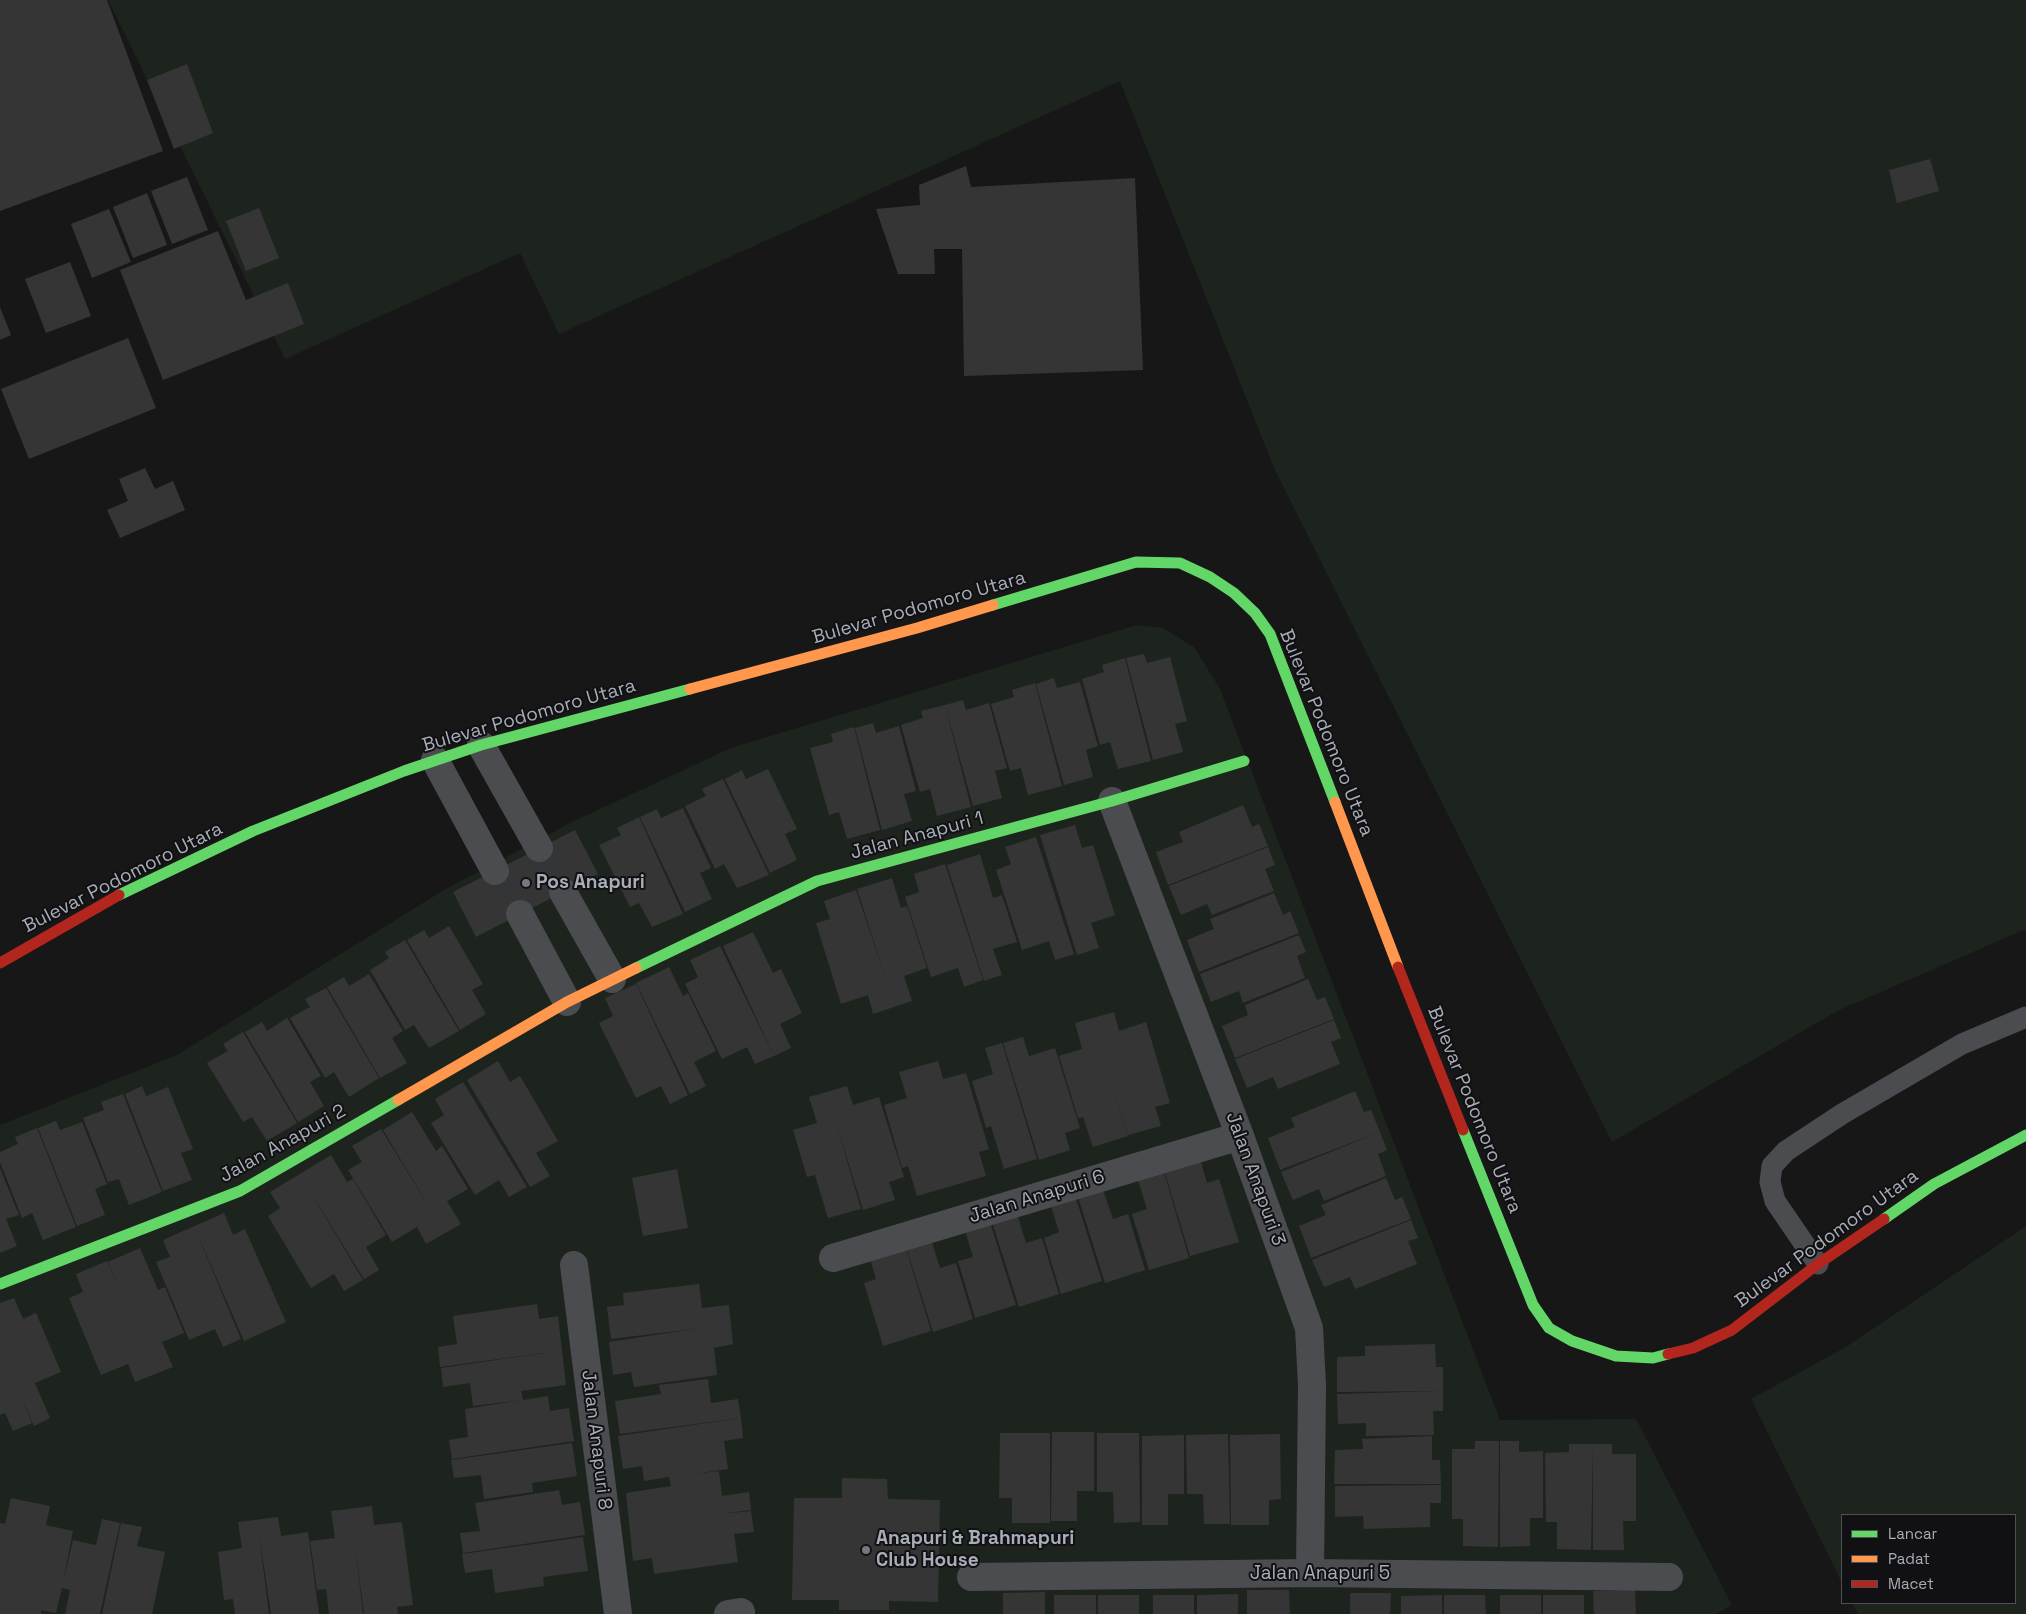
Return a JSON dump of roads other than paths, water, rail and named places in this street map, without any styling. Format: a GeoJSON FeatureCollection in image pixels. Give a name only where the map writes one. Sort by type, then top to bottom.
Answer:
{"type":"FeatureCollection","features":[{"type":"Feature","properties":{"kind":"street","name":"Bulevar Podomoro Utara"},"geometry":{"type":"LineString","coordinates":[[0,963],[178,865],[347,791],[435,760],[481,745],[917,628],[1136,562],[1180,563],[1210,577],[1234,593],[1255,613],[1270,634],[1407,989],[1533,1305],[1549,1328],[1572,1341],[1616,1356],[1652,1358],[1693,1348],[1732,1330],[1818,1264],[1934,1184],[2026,1135]]}},
{"type":"Feature","properties":{"kind":"street"},"geometry":{"type":"LineString","coordinates":[[481,745],[539,848]]}},
{"type":"Feature","properties":{"kind":"street"},"geometry":{"type":"LineString","coordinates":[[435,760],[495,871]]}},
{"type":"Feature","properties":{"kind":"street","name":"Jalan Anapuri 1"},"geometry":{"type":"LineString","coordinates":[[567,1002],[817,881],[1112,801],[1244,761]]}},
{"type":"Feature","properties":{"kind":"street","name":"Jalan Anapuri 3"},"geometry":{"type":"LineString","coordinates":[[1112,801],[1240,1136],[1309,1328],[1312,1402],[1310,1573]]}},
{"type":"Feature","properties":{"kind":"street"},"geometry":{"type":"LineString","coordinates":[[563,892],[612,980]]}},
{"type":"Feature","properties":{"kind":"street"},"geometry":{"type":"LineString","coordinates":[[520,914],[567,1002]]}},
{"type":"Feature","properties":{"kind":"street","name":"Jalan Anapuri 2"},"geometry":{"type":"LineString","coordinates":[[0,1284],[240,1190],[567,1002]]}},
{"type":"Feature","properties":{"kind":"street","name":"Jalan Anapuri 6"},"geometry":{"type":"LineString","coordinates":[[834,1258],[1240,1136]]}},
{"type":"Feature","properties":{"kind":"street","name":"Jalan Anapuri 8"},"geometry":{"type":"LineString","coordinates":[[574,1265],[618,1614]]}},
{"type":"Feature","properties":{"kind":"street","name":"Jalan Anapuri 5"},"geometry":{"type":"LineString","coordinates":[[971,1577],[1310,1573],[1669,1577]]}},
{"type":"Feature","properties":{"kind":"lane"},"geometry":{"type":"LineString","coordinates":[[1818,1264],[1775,1201],[1770,1182],[1772,1166],[1786,1151],[1881,1091],[1962,1044],[2026,1017]]}},
{"type":"Feature","properties":{"kind":"tunnel"},"geometry":{"type":"LineString","coordinates":[[539,848],[563,892]]}},
{"type":"Feature","properties":{"kind":"tunnel"},"geometry":{"type":"LineString","coordinates":[[495,871],[520,914]]}},
{"type":"Feature","properties":{"kind":"place","name":"Pos Anapuri"},"geometry":{"type":"Point","coordinates":[526,883]}},
{"type":"Feature","properties":{"kind":"place","name":"Anapuri & Brahmapuri Club House"},"geometry":{"type":"Point","coordinates":[866,1550]}}]}
